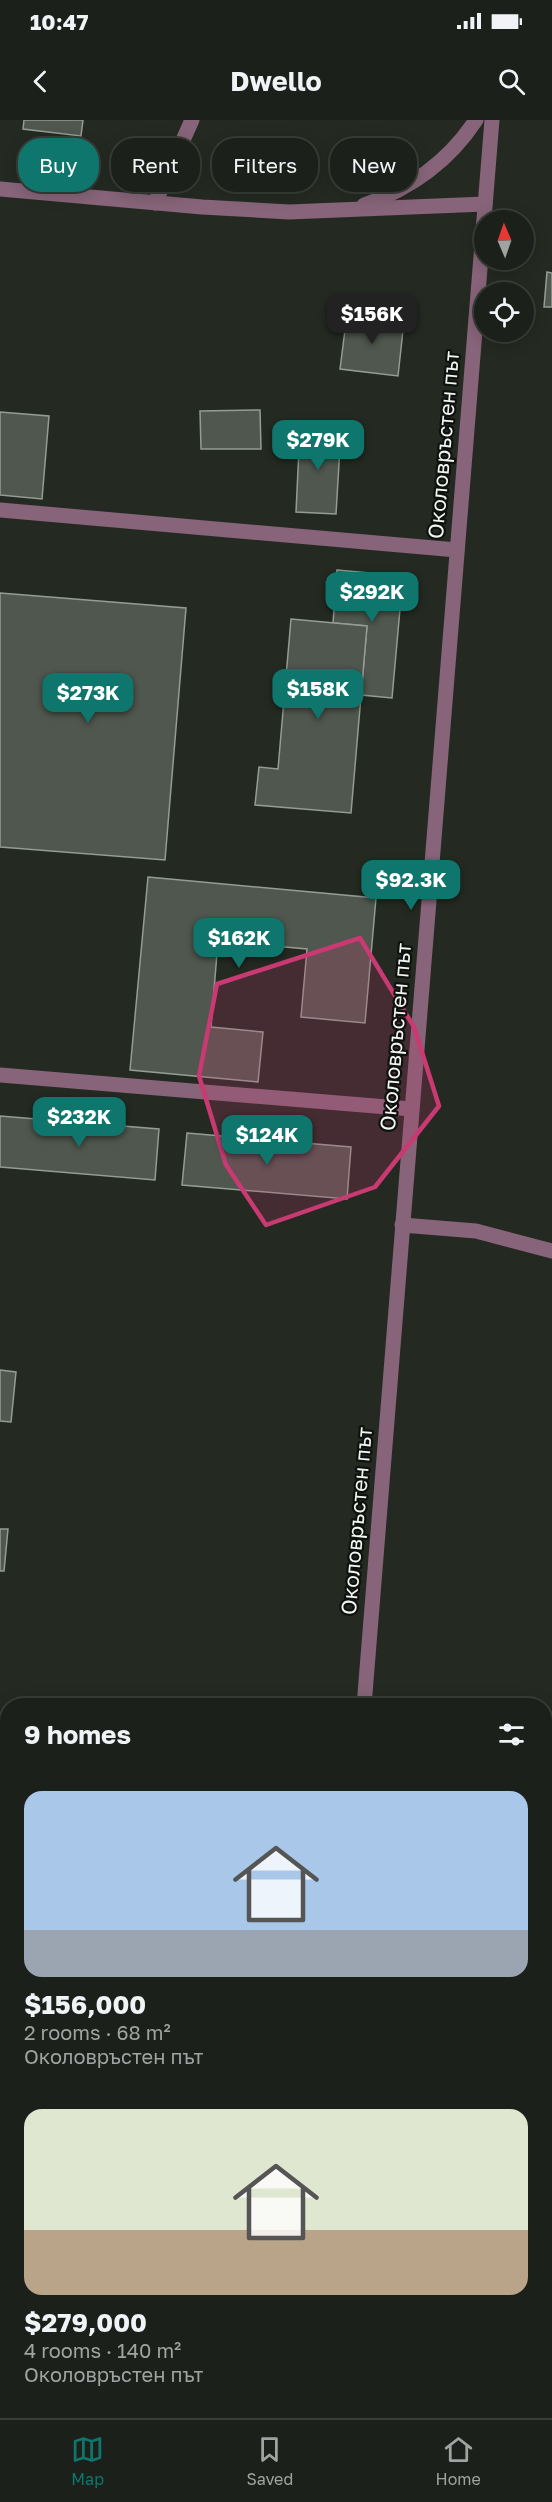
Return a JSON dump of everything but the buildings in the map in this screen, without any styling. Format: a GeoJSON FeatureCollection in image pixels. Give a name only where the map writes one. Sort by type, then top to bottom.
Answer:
{"type":"FeatureCollection","features":[{"type":"Feature","properties":{"kind":"street"},"geometry":{"type":"LineString","coordinates":[[155,203],[192,120]]}},
{"type":"Feature","properties":{"kind":"street"},"geometry":{"type":"LineString","coordinates":[[349,210],[389,196],[418,180],[449,154],[476,120]]}},
{"type":"Feature","properties":{"kind":"street","name":"Околовръстен път"},"geometry":{"type":"LineString","coordinates":[[364,1698],[492,120]]}},
{"type":"Feature","properties":{"kind":"street"},"geometry":{"type":"LineString","coordinates":[[0,189],[289,212],[485,204]]}},
{"type":"Feature","properties":{"kind":"street"},"geometry":{"type":"LineString","coordinates":[[0,510],[457,550]]}},
{"type":"Feature","properties":{"kind":"street"},"geometry":{"type":"LineString","coordinates":[[0,1076],[411,1109]]}},
{"type":"Feature","properties":{"kind":"street"},"geometry":{"type":"LineString","coordinates":[[402,1224],[476,1231],[552,1251]]}},
{"type":"Feature","properties":{"kind":"highlighted area"},"geometry":{"type":"Polygon","coordinates":[[[360,938],[414,1027],[439,1106],[375,1187],[266,1225],[226,1165],[199,1076],[217,984],[360,938]]]}}]}
